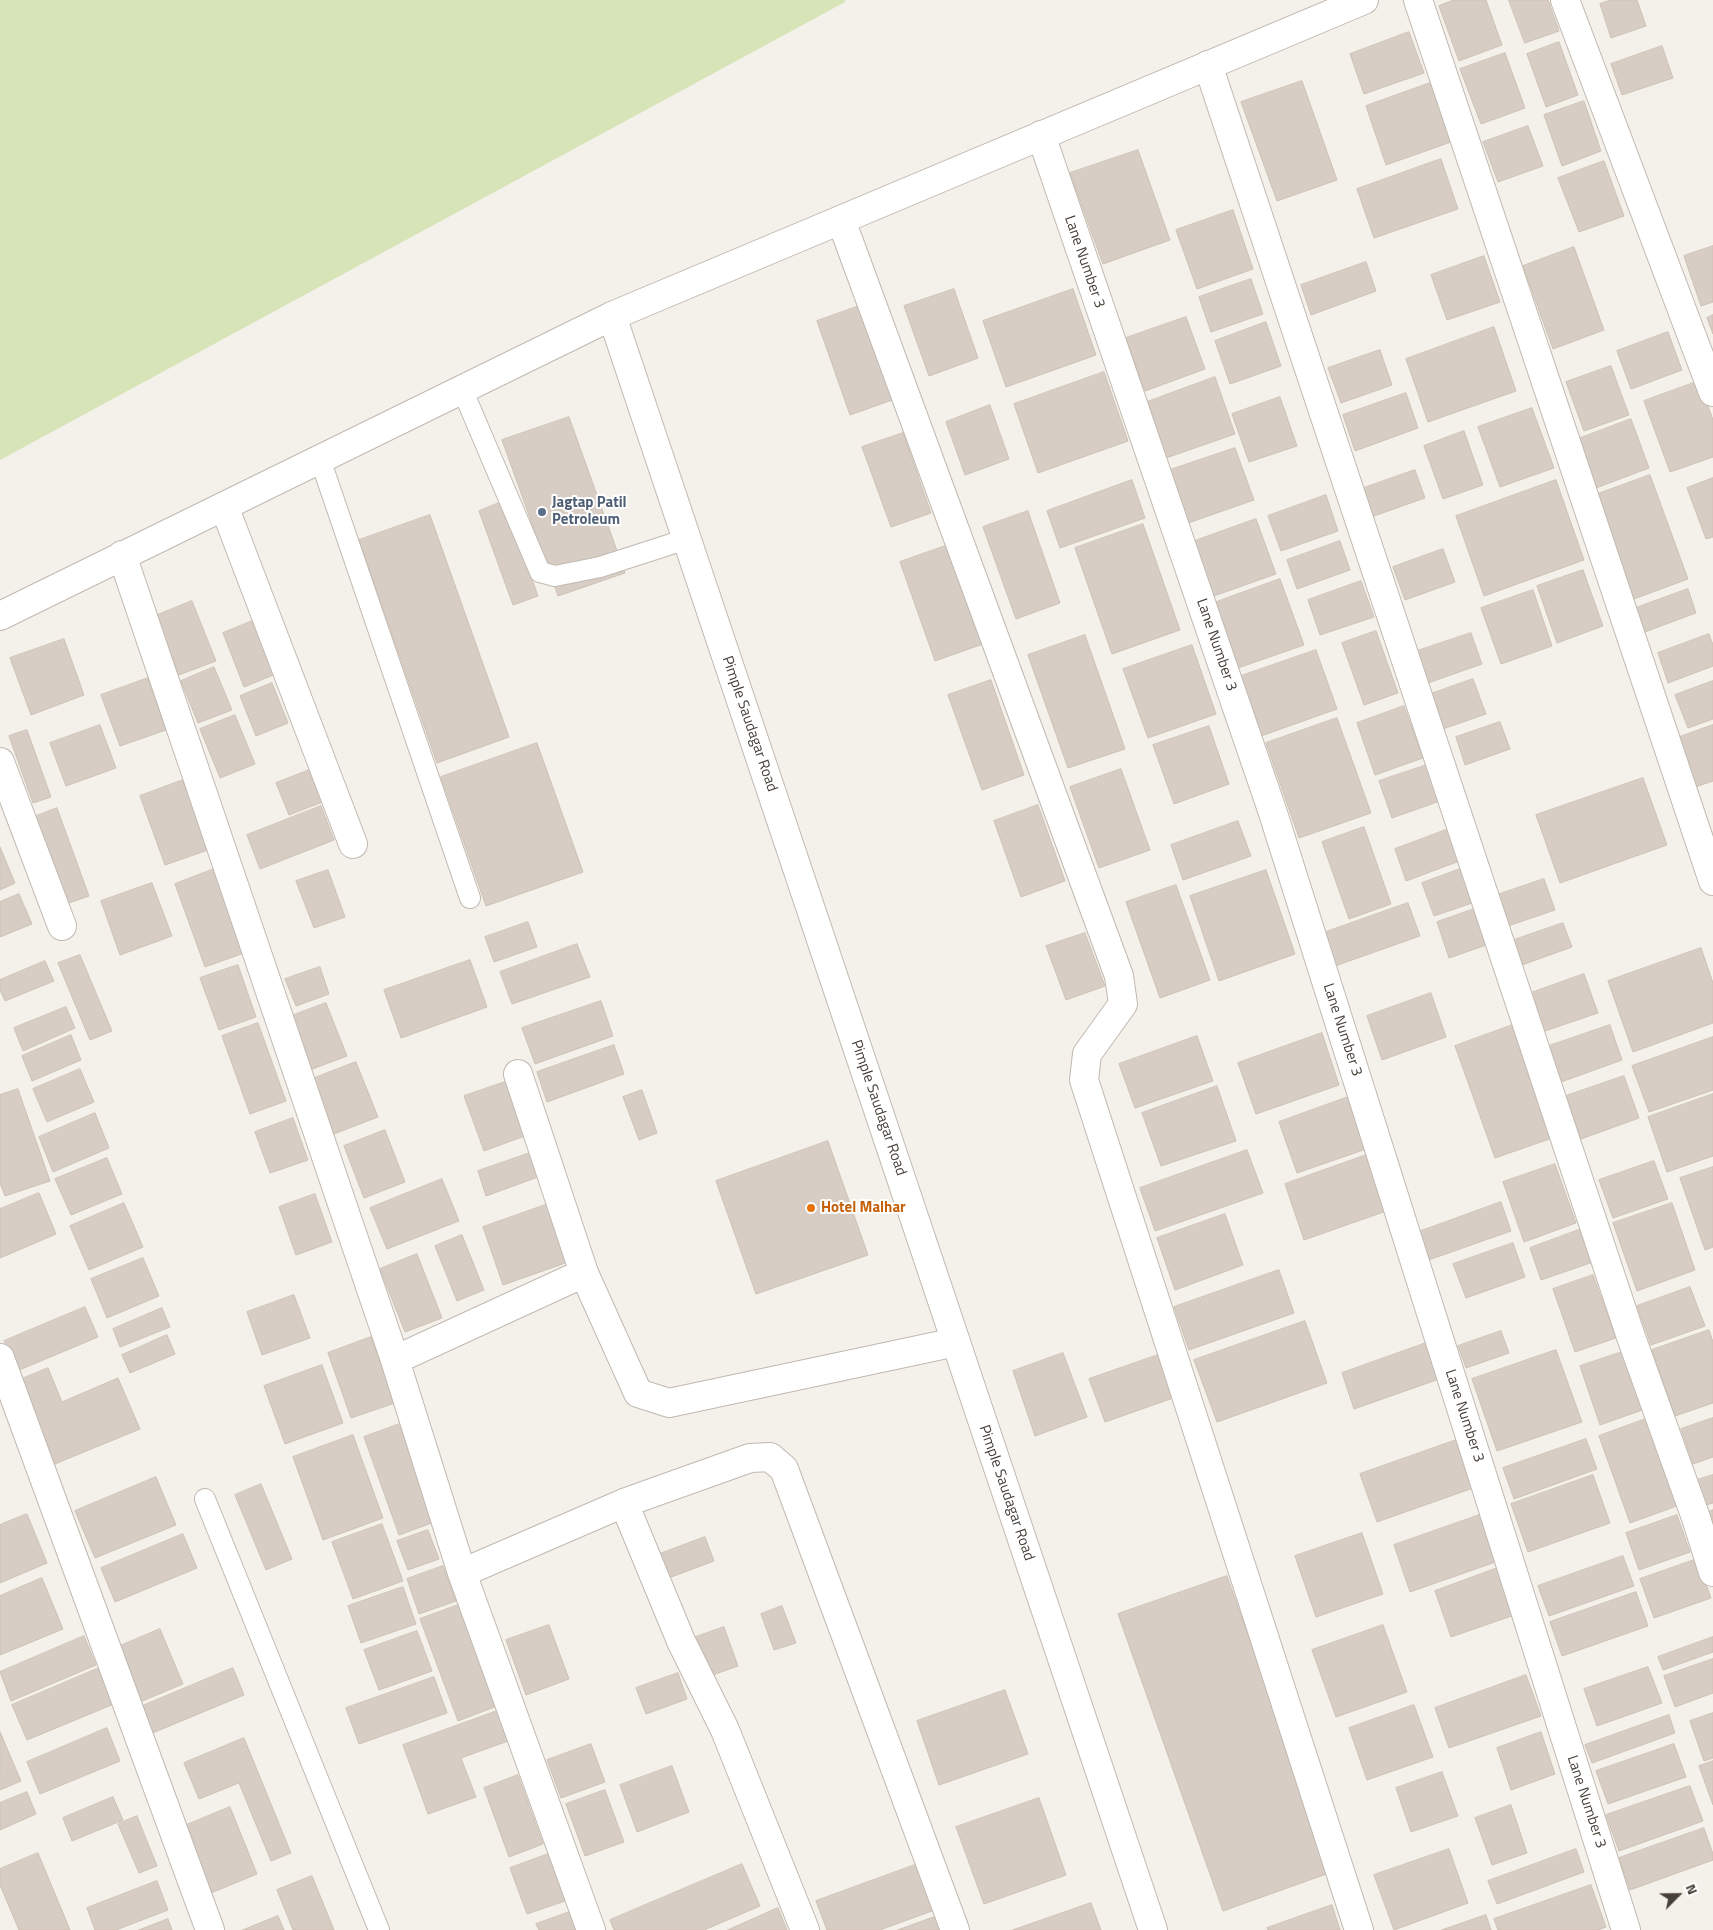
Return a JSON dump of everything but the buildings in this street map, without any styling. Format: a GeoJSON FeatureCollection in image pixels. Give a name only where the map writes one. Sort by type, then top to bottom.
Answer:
{"type":"FeatureCollection","features":[{"type":"Feature","properties":{"kind":"street"},"geometry":{"type":"LineString","coordinates":[[0,616],[612,316],[1364,0]]}},
{"type":"Feature","properties":{"kind":"street"},"geometry":{"type":"LineString","coordinates":[[1418,0],[1713,881]]}},
{"type":"Feature","properties":{"kind":"street"},"geometry":{"type":"LineString","coordinates":[[1565,0],[1713,392]]}},
{"type":"Feature","properties":{"kind":"street"},"geometry":{"type":"LineString","coordinates":[[1208,65],[1631,1338],[1696,1518],[1713,1572]]}},
{"type":"Feature","properties":{"kind":"street","name":"Lane Number 3"},"geometry":{"type":"LineString","coordinates":[[1041,135],[1273,813],[1626,1930]]}},
{"type":"Feature","properties":{"kind":"street"},"geometry":{"type":"LineString","coordinates":[[841,220],[1120,976],[1123,1004],[1087,1054],[1084,1080],[1360,1930]]}},
{"type":"Feature","properties":{"kind":"street","name":"Pimple Saudagar Road"},"geometry":{"type":"LineString","coordinates":[[612,316],[1153,1930]]}},
{"type":"Feature","properties":{"kind":"street"},"geometry":{"type":"LineString","coordinates":[[224,506],[354,844]]}},
{"type":"Feature","properties":{"kind":"street"},"geometry":{"type":"LineString","coordinates":[[122,555],[395,1360],[462,1573],[591,1930]]}},
{"type":"Feature","properties":{"kind":"street"},"geometry":{"type":"LineString","coordinates":[[0,762],[62,926]]}},
{"type":"Feature","properties":{"kind":"street"},"geometry":{"type":"LineString","coordinates":[[518,1074],[584,1273],[638,1392],[669,1403],[956,1342]]}},
{"type":"Feature","properties":{"kind":"street"},"geometry":{"type":"LineString","coordinates":[[395,1360],[584,1273]]}},
{"type":"Feature","properties":{"kind":"street"},"geometry":{"type":"LineString","coordinates":[[0,1358],[210,1930]]}},
{"type":"Feature","properties":{"kind":"street"},"geometry":{"type":"LineString","coordinates":[[462,1573],[624,1503],[750,1458],[770,1457],[784,1469],[955,1930]]}},
{"type":"Feature","properties":{"kind":"street"},"geometry":{"type":"LineString","coordinates":[[624,1503],[681,1641],[726,1730],[805,1930]]}},
{"type":"Feature","properties":{"kind":"lane"},"geometry":{"type":"LineString","coordinates":[[462,389],[540,572],[555,576],[600,566],[687,538]]}},
{"type":"Feature","properties":{"kind":"lane"},"geometry":{"type":"LineString","coordinates":[[320,459],[470,898]]}},
{"type":"Feature","properties":{"kind":"lane"},"geometry":{"type":"LineString","coordinates":[[205,1499],[379,1930]]}},
{"type":"Feature","properties":{"kind":"green space"},"geometry":{"type":"Polygon","coordinates":[[[0,0],[845,0],[845,2],[0,460],[0,0]]]}},
{"type":"Feature","properties":{"kind":"place","name":"Jagtap Patil Petroleum"},"geometry":{"type":"Point","coordinates":[542,512]}},
{"type":"Feature","properties":{"kind":"place","name":"Hotel Malhar"},"geometry":{"type":"Point","coordinates":[811,1208]}}]}
